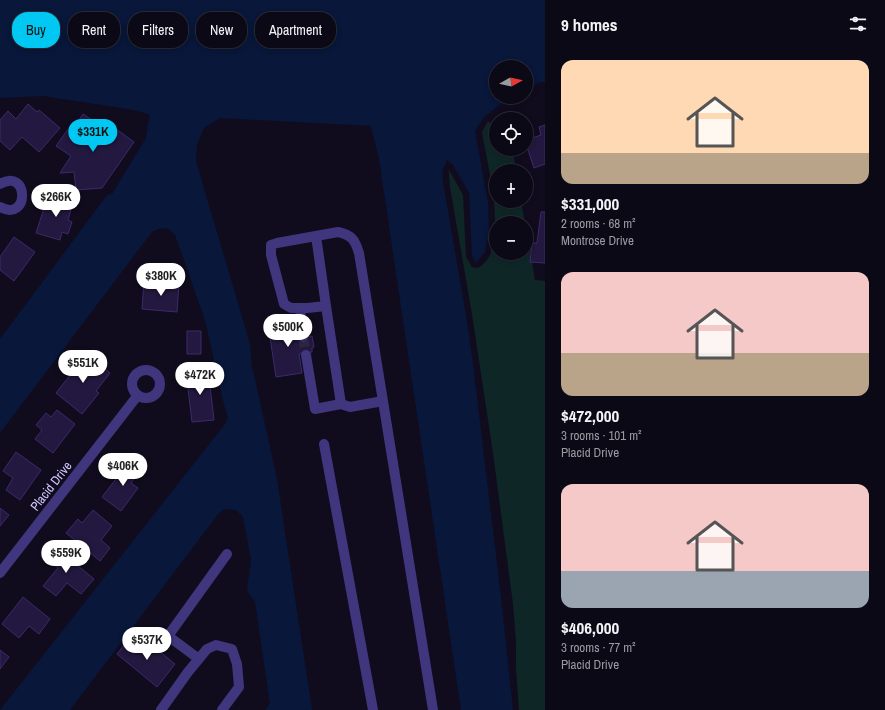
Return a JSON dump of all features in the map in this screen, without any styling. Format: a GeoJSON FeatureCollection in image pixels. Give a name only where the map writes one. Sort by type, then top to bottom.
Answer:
{"type":"FeatureCollection","features":[{"type":"Feature","properties":{"kind":"street"},"geometry":{"type":"LineString","coordinates":[[0,184],[5,181],[14,182],[21,188],[23,197],[19,206],[10,210],[0,207]]}},
{"type":"Feature","properties":{"kind":"street"},"geometry":{"type":"LineString","coordinates":[[326,306],[292,308],[284,304],[271,255],[271,245],[338,232],[346,233],[352,237],[356,244],[359,253],[433,710]]}},
{"type":"Feature","properties":{"kind":"street"},"geometry":{"type":"LineString","coordinates":[[316,236],[341,404]]}},
{"type":"Feature","properties":{"kind":"street"},"geometry":{"type":"LineString","coordinates":[[300,308],[303,337]]}},
{"type":"Feature","properties":{"kind":"street"},"geometry":{"type":"LineString","coordinates":[[306,355],[315,409],[341,404],[350,407],[383,401]]}},
{"type":"Feature","properties":{"kind":"street","name":"Placid Drive"},"geometry":{"type":"LineString","coordinates":[[0,573],[138,395]]}},
{"type":"Feature","properties":{"kind":"street"},"geometry":{"type":"LineString","coordinates":[[324,444],[373,710]]}},
{"type":"Feature","properties":{"kind":"street"},"geometry":{"type":"LineString","coordinates":[[199,658],[168,636],[227,554]]}},
{"type":"Feature","properties":{"kind":"street"},"geometry":{"type":"LineString","coordinates":[[161,710],[199,658],[207,649],[216,645],[232,649],[238,664],[239,687],[222,710]]}},
{"type":"Feature","properties":{"kind":"green space"},"geometry":{"type":"Polygon","coordinates":[[[488,121],[489,156],[514,156],[515,164],[489,164],[489,170],[482,132],[488,121]]]}},
{"type":"Feature","properties":{"kind":"green space"},"geometry":{"type":"Polygon","coordinates":[[[449,170],[463,196],[466,257],[472,267],[478,268],[489,257],[489,260],[532,260],[535,280],[545,281],[545,710],[519,710],[513,604],[493,453],[472,314],[450,187],[449,170]]]}},
{"type":"Feature","properties":{"kind":"green space"},"geometry":{"type":"Polygon","coordinates":[[[495,208],[522,208],[524,216],[495,216],[495,208]]]}},
{"type":"Feature","properties":{"kind":"water"},"geometry":{"type":"Polygon","coordinates":[[[0,0],[545,0],[545,82],[540,82],[533,86],[533,60],[489,60],[489,104],[501,104],[484,117],[475,131],[488,202],[489,232],[485,252],[476,263],[472,256],[469,193],[453,165],[447,160],[442,172],[473,364],[513,710],[461,710],[379,159],[371,126],[220,118],[204,128],[197,145],[196,161],[250,344],[252,367],[277,479],[312,710],[265,710],[270,704],[255,602],[247,591],[251,560],[243,517],[236,510],[230,509],[223,510],[219,513],[70,710],[0,710],[225,424],[228,417],[205,320],[175,235],[170,230],[161,228],[152,232],[0,433],[0,339],[107,195],[112,194],[146,138],[150,115],[134,110],[43,96],[0,98],[0,0]]]}},
{"type":"Feature","properties":{"kind":"building"},"geometry":{"type":"Polygon","coordinates":[[[28,104],[37,112],[39,110],[60,128],[39,152],[22,137],[10,150],[0,141],[0,120],[8,111],[16,119],[28,104]]]}},
{"type":"Feature","properties":{"kind":"building"},"geometry":{"type":"Polygon","coordinates":[[[83,114],[100,125],[93,134],[102,140],[112,126],[134,142],[102,188],[76,190],[74,172],[60,173],[71,156],[56,146],[71,125],[76,124],[83,114]]]}},
{"type":"Feature","properties":{"kind":"building"},"geometry":{"type":"Polygon","coordinates":[[[545,125],[545,164],[534,168],[530,156],[533,156],[533,138],[541,135],[539,127],[545,125]]]}},
{"type":"Feature","properties":{"kind":"building"},"geometry":{"type":"Polygon","coordinates":[[[59,194],[74,199],[68,220],[72,222],[68,234],[62,232],[60,240],[36,233],[47,199],[57,202],[59,194]]]}},
{"type":"Feature","properties":{"kind":"building"},"geometry":{"type":"Polygon","coordinates":[[[541,212],[545,212],[545,263],[530,262],[530,260],[533,260],[533,243],[537,243],[541,212]]]}},
{"type":"Feature","properties":{"kind":"building"},"geometry":{"type":"Polygon","coordinates":[[[14,237],[35,252],[14,281],[0,270],[0,257],[14,237]]]}},
{"type":"Feature","properties":{"kind":"building"},"geometry":{"type":"Polygon","coordinates":[[[144,282],[179,284],[177,312],[142,309],[144,282]]]}},
{"type":"Feature","properties":{"kind":"building"},"geometry":{"type":"Polygon","coordinates":[[[294,320],[296,339],[312,336],[314,347],[312,348],[312,352],[299,354],[302,373],[276,377],[268,324],[294,320]]]}},
{"type":"Feature","properties":{"kind":"building"},"geometry":{"type":"Polygon","coordinates":[[[187,331],[201,331],[201,354],[187,354],[187,331]]]}},
{"type":"Feature","properties":{"kind":"building"},"geometry":{"type":"Polygon","coordinates":[[[87,354],[110,373],[96,391],[99,393],[82,414],[56,393],[87,354]]]}},
{"type":"Feature","properties":{"kind":"building"},"geometry":{"type":"Polygon","coordinates":[[[208,369],[214,420],[192,422],[186,372],[208,369]]]}},
{"type":"Feature","properties":{"kind":"building"},"geometry":{"type":"Polygon","coordinates":[[[57,410],[75,424],[53,453],[35,439],[42,430],[36,425],[46,413],[51,417],[57,410]]]}},
{"type":"Feature","properties":{"kind":"building"},"geometry":{"type":"Polygon","coordinates":[[[16,452],[41,470],[20,500],[6,490],[13,478],[3,471],[16,452]]]}},
{"type":"Feature","properties":{"kind":"building"},"geometry":{"type":"Polygon","coordinates":[[[130,461],[141,469],[131,483],[138,488],[121,511],[102,497],[130,461]]]}},
{"type":"Feature","properties":{"kind":"building"},"geometry":{"type":"Polygon","coordinates":[[[0,508],[9,515],[0,526],[0,508]]]}},
{"type":"Feature","properties":{"kind":"building"},"geometry":{"type":"Polygon","coordinates":[[[93,510],[112,526],[101,540],[110,548],[100,561],[66,533],[78,519],[82,523],[93,510]]]}},
{"type":"Feature","properties":{"kind":"building"},"geometry":{"type":"Polygon","coordinates":[[[55,547],[94,579],[81,594],[67,583],[56,596],[43,586],[58,568],[46,558],[55,547]]]}},
{"type":"Feature","properties":{"kind":"building"},"geometry":{"type":"Polygon","coordinates":[[[23,597],[50,619],[39,634],[29,626],[19,638],[2,624],[23,597]]]}},
{"type":"Feature","properties":{"kind":"building"},"geometry":{"type":"Polygon","coordinates":[[[143,638],[175,664],[157,687],[117,654],[128,640],[136,647],[143,638]]]}},
{"type":"Feature","properties":{"kind":"building"},"geometry":{"type":"Polygon","coordinates":[[[0,650],[9,657],[0,669],[0,650]]]}},
{"type":"Feature","properties":{"kind":"tunnel"},"geometry":{"type":"LineString","coordinates":[[303,337],[306,355]]}}]}
